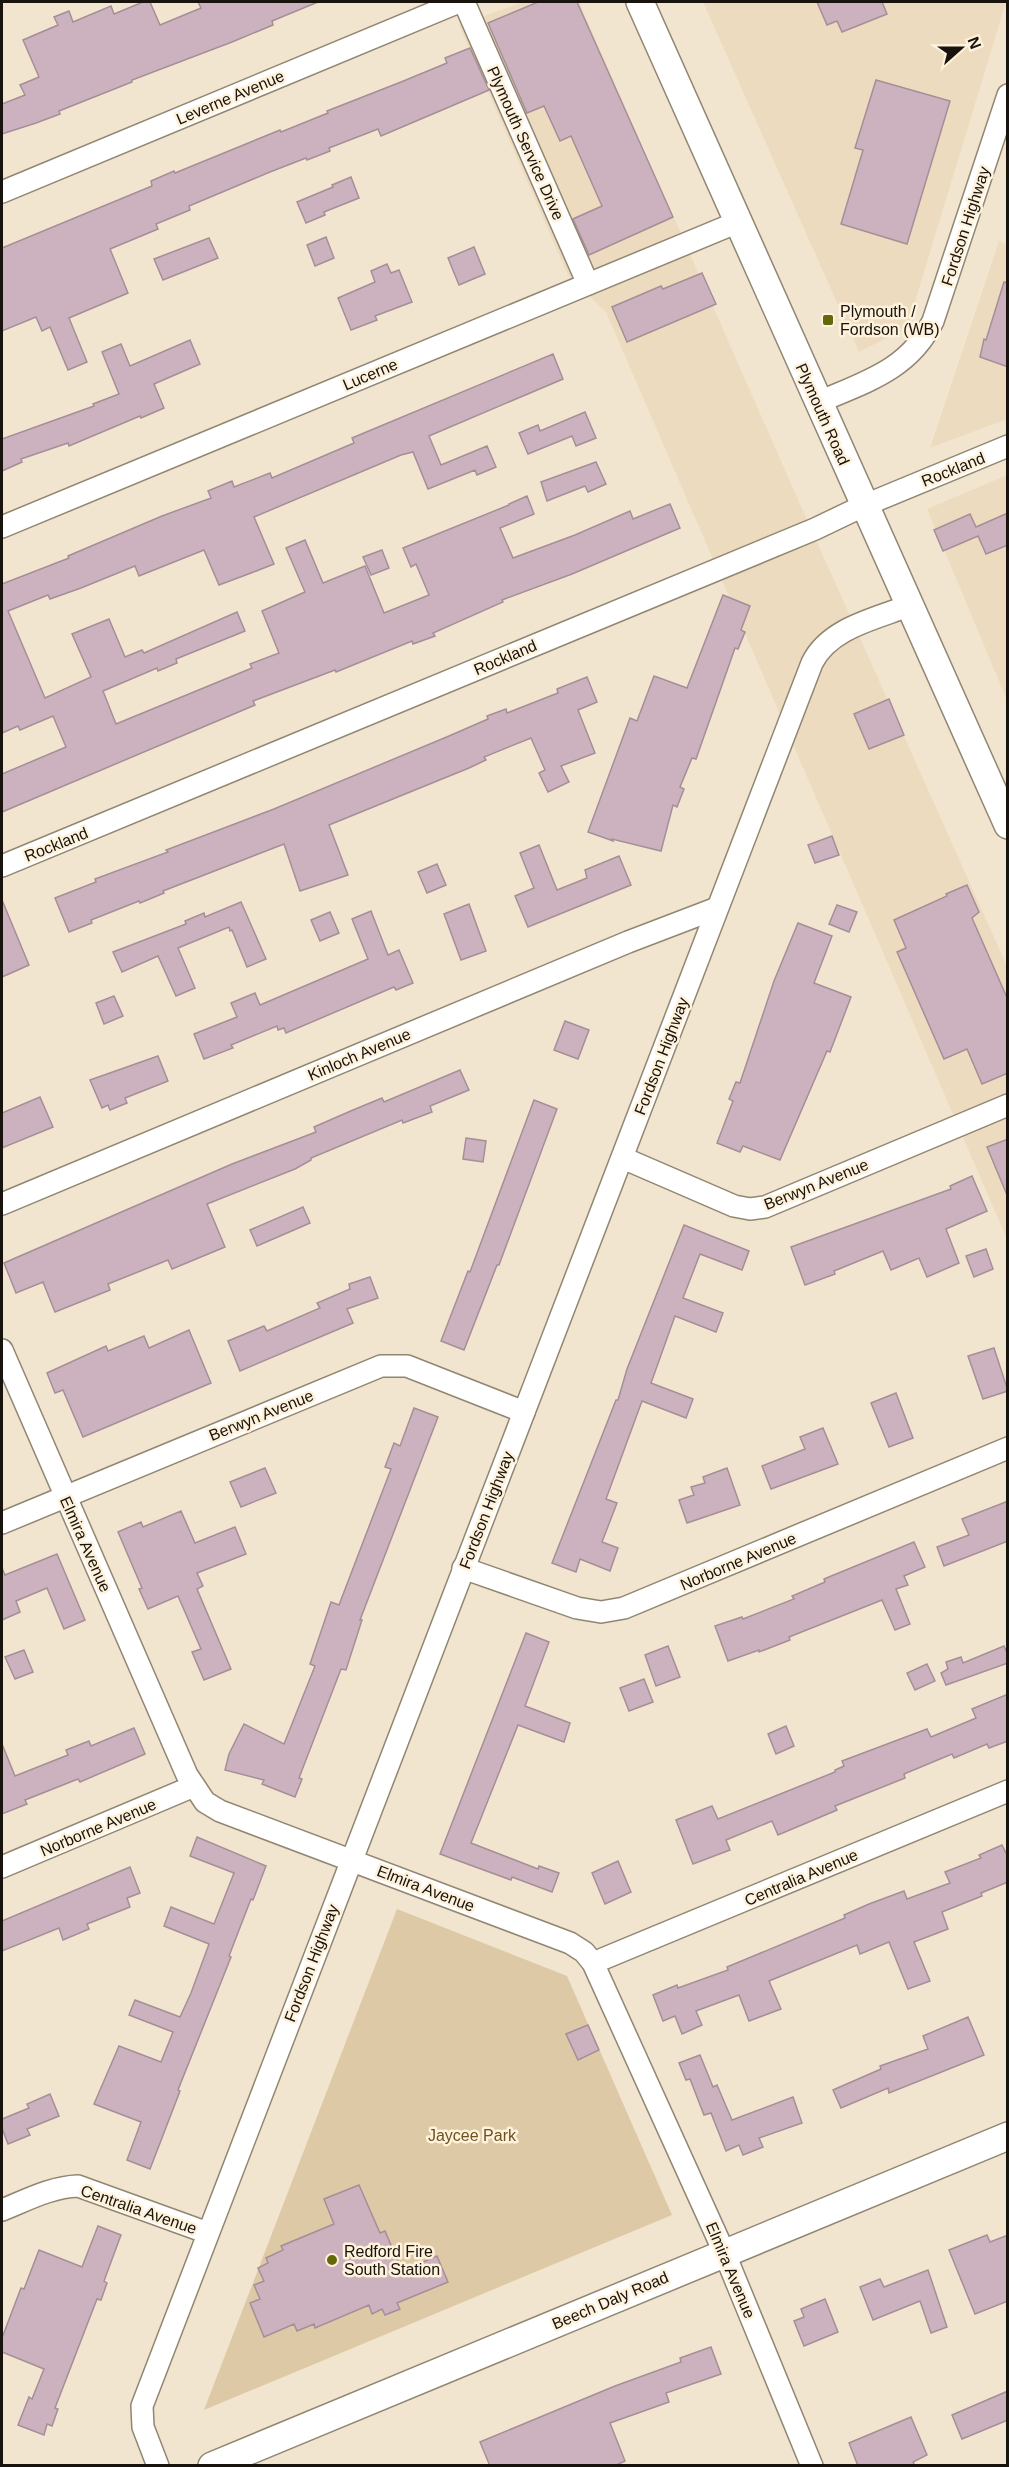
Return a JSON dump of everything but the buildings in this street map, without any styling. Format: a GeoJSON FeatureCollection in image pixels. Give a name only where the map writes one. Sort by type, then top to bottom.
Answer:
{"type":"FeatureCollection","features":[{"type":"Feature","properties":{"kind":"main road","name":"Plymouth Road"},"geometry":{"type":"LineString","coordinates":[[639,2],[908,606],[1000,788],[1008,825]]}},
{"type":"Feature","properties":{"kind":"main road","name":"Beech Daly Road"},"geometry":{"type":"LineString","coordinates":[[212,2466],[1008,2136]]}},
{"type":"Feature","properties":{"kind":"street","name":"Leverne Avenue"},"geometry":{"type":"LineString","coordinates":[[2,192],[459,2]]}},
{"type":"Feature","properties":{"kind":"street","name":"Plymouth Service Drive"},"geometry":{"type":"LineString","coordinates":[[464,2],[588,284]]}},
{"type":"Feature","properties":{"kind":"street","name":"Fordson Highway"},"geometry":{"type":"LineString","coordinates":[[819,402],[892,369],[909,356],[927,333],[1008,95]]}},
{"type":"Feature","properties":{"kind":"street","name":"Lucerne"},"geometry":{"type":"LineString","coordinates":[[2,527],[738,222]]}},
{"type":"Feature","properties":{"kind":"street","name":"Rockland"},"geometry":{"type":"LineString","coordinates":[[2,866],[815,529],[863,506],[1008,446]]}},
{"type":"Feature","properties":{"kind":"street","name":"Fordson Highway"},"geometry":{"type":"LineString","coordinates":[[158,2466],[143,2427],[142,2406],[817,653],[839,633],[908,606]]}},
{"type":"Feature","properties":{"kind":"street","name":"Kinloch Avenue"},"geometry":{"type":"LineString","coordinates":[[2,1204],[617,946],[717,908]]}},
{"type":"Feature","properties":{"kind":"street","name":"Berwyn Avenue"},"geometry":{"type":"LineString","coordinates":[[623,1158],[734,1206],[750,1209],[765,1208],[1008,1105]]}},
{"type":"Feature","properties":{"kind":"street","name":"Elmira Avenue"},"geometry":{"type":"LineString","coordinates":[[2,1350],[187,1775],[205,1802],[220,1811],[570,1943],[584,1952],[593,1963],[724,2252],[812,2466]]}},
{"type":"Feature","properties":{"kind":"street","name":"Berwyn Avenue"},"geometry":{"type":"LineString","coordinates":[[2,1522],[381,1365],[407,1366],[524,1412]]}},
{"type":"Feature","properties":{"kind":"street","name":"Norborne Avenue"},"geometry":{"type":"LineString","coordinates":[[463,1568],[577,1608],[601,1612],[624,1608],[1008,1448]]}},
{"type":"Feature","properties":{"kind":"street","name":"Norborne Avenue"},"geometry":{"type":"LineString","coordinates":[[2,1867],[194,1786]]}},
{"type":"Feature","properties":{"kind":"street","name":"Centralia Avenue"},"geometry":{"type":"LineString","coordinates":[[593,1963],[1008,1791]]}},
{"type":"Feature","properties":{"kind":"street","name":"Centralia Avenue"},"geometry":{"type":"LineString","coordinates":[[2,2210],[48,2191],[78,2186],[208,2233]]}},
{"type":"Feature","properties":{"kind":"shaded area"},"geometry":{"type":"Polygon","coordinates":[[[523,2],[579,2],[803,511],[1007,966],[1007,1239],[606,312],[568,275],[459,25],[523,2]]]}},
{"type":"Feature","properties":{"kind":"shaded area"},"geometry":{"type":"Polygon","coordinates":[[[703,2],[1006,2],[907,328],[859,352],[703,2]]]}},
{"type":"Feature","properties":{"kind":"shaded area"},"geometry":{"type":"Polygon","coordinates":[[[999,241],[1008,245],[1007,419],[930,448],[999,241]]]}},
{"type":"Feature","properties":{"kind":"shaded area"},"geometry":{"type":"Polygon","coordinates":[[[1007,475],[1007,700],[927,509],[1007,475]]]}},
{"type":"Feature","properties":{"kind":"green space","name":"Jaycee Park"},"geometry":{"type":"Polygon","coordinates":[[[397,1909],[567,1976],[672,2215],[204,2410],[397,1909]]]}},
{"type":"Feature","properties":{"kind":"place","name":"Plymouth / Fordson (WB)"},"geometry":{"type":"Point","coordinates":[828,320]}},
{"type":"Feature","properties":{"kind":"place","name":"Redford Fire South Station"},"geometry":{"type":"Point","coordinates":[332,2260]}}]}
